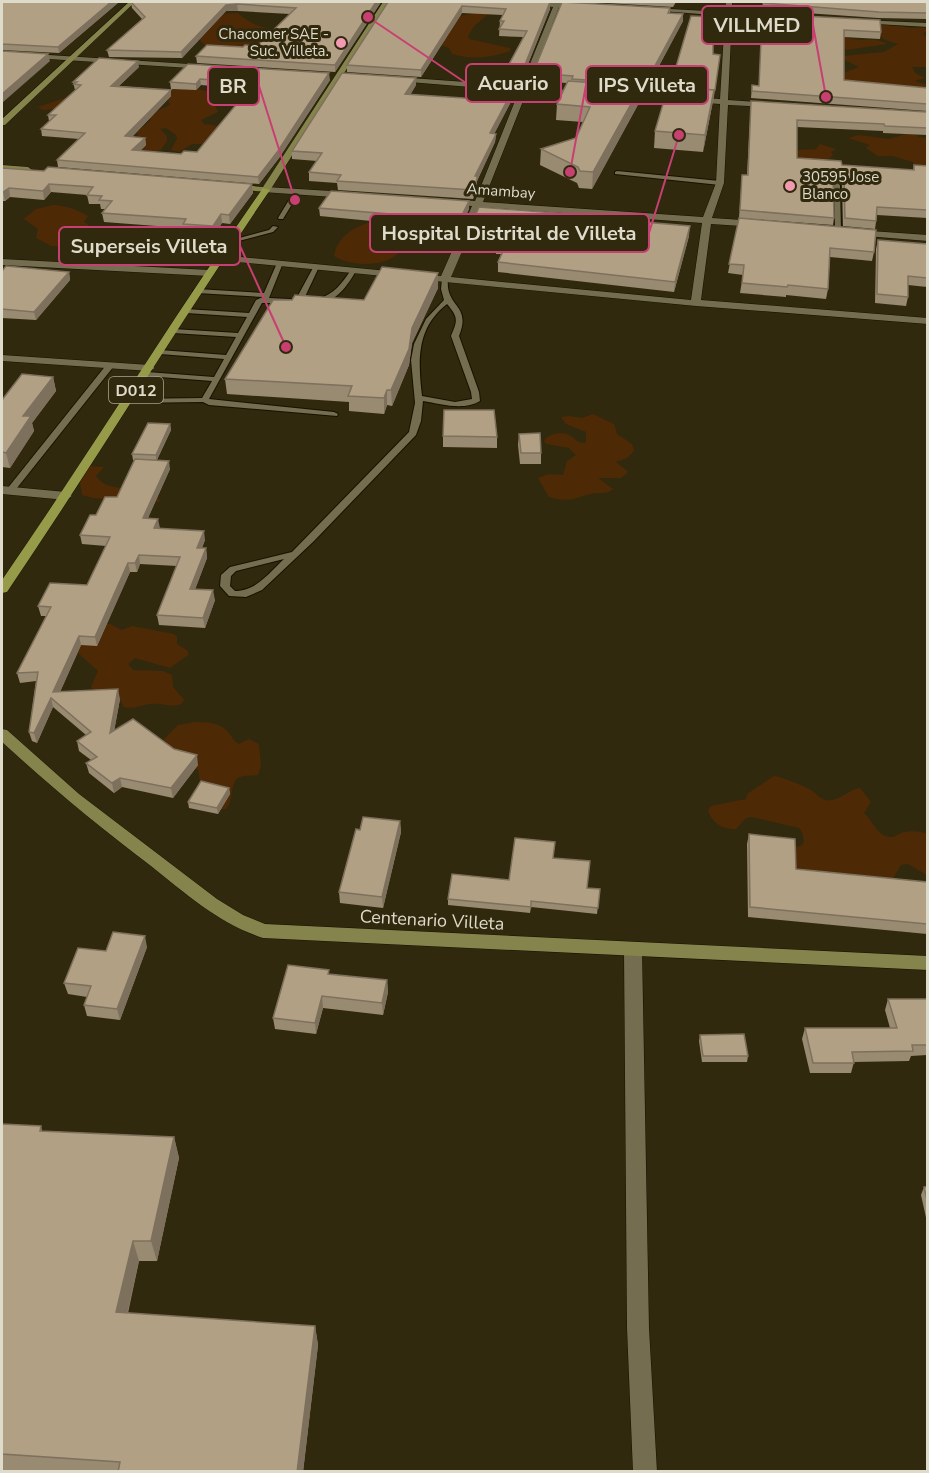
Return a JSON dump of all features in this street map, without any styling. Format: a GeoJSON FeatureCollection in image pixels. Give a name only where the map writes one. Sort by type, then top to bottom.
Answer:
{"type":"FeatureCollection","features":[{"type":"Feature","properties":{"kind":"main road"},"geometry":{"type":"LineString","coordinates":[[2,123],[132,2]]}},
{"type":"Feature","properties":{"kind":"main road"},"geometry":{"type":"LineString","coordinates":[[220,186],[266,190],[386,2]]}},
{"type":"Feature","properties":{"kind":"main road"},"geometry":{"type":"LineString","coordinates":[[2,168],[36,171]]}},
{"type":"Feature","properties":{"kind":"main road","name":"D012"},"geometry":{"type":"LineString","coordinates":[[2,589],[66,496],[197,291],[266,190]]}},
{"type":"Feature","properties":{"kind":"main road","name":"Centenario Villeta"},"geometry":{"type":"LineString","coordinates":[[2,734],[73,798],[211,904],[237,920],[263,931],[927,963]]}},
{"type":"Feature","properties":{"kind":"street"},"geometry":{"type":"LineString","coordinates":[[508,2],[591,6]]}},
{"type":"Feature","properties":{"kind":"street"},"geometry":{"type":"LineString","coordinates":[[696,303],[707,220],[720,183],[726,102],[729,2]]}},
{"type":"Feature","properties":{"kind":"street"},"geometry":{"type":"LineString","coordinates":[[445,279],[478,204],[558,3]]}},
{"type":"Feature","properties":{"kind":"street"},"geometry":{"type":"LineString","coordinates":[[648,10],[809,19]]}},
{"type":"Feature","properties":{"kind":"street"},"geometry":{"type":"LineString","coordinates":[[857,21],[927,26]]}},
{"type":"Feature","properties":{"kind":"street"},"geometry":{"type":"LineString","coordinates":[[2,54],[210,67]]}},
{"type":"Feature","properties":{"kind":"street"},"geometry":{"type":"LineString","coordinates":[[326,74],[349,76]]}},
{"type":"Feature","properties":{"kind":"street"},"geometry":{"type":"LineString","coordinates":[[384,78],[595,93]]}},
{"type":"Feature","properties":{"kind":"street"},"geometry":{"type":"LineString","coordinates":[[607,94],[785,106]]}},
{"type":"Feature","properties":{"kind":"street"},"geometry":{"type":"LineString","coordinates":[[266,190],[353,195]]}},
{"type":"Feature","properties":{"kind":"street","name":"Amambay"},"geometry":{"type":"LineString","coordinates":[[444,202],[767,225]]}},
{"type":"Feature","properties":{"kind":"street"},"geometry":{"type":"LineString","coordinates":[[826,231],[927,238]]}},
{"type":"Feature","properties":{"kind":"street"},"geometry":{"type":"LineString","coordinates":[[220,258],[696,303],[927,321]]}},
{"type":"Feature","properties":{"kind":"street"},"geometry":{"type":"LineString","coordinates":[[2,262],[209,273]]}},
{"type":"Feature","properties":{"kind":"street"},"geometry":{"type":"LineString","coordinates":[[2,358],[148,371]]}},
{"type":"Feature","properties":{"kind":"street"},"geometry":{"type":"LineString","coordinates":[[6,490],[66,496]]}},
{"type":"Feature","properties":{"kind":"street"},"geometry":{"type":"LineString","coordinates":[[633,950],[638,1328],[645,1472]]}},
{"type":"Feature","properties":{"kind":"lane"},"geometry":{"type":"LineString","coordinates":[[617,173],[720,183]]}},
{"type":"Feature","properties":{"kind":"lane"},"geometry":{"type":"LineString","coordinates":[[837,185],[838,232]]}},
{"type":"Feature","properties":{"kind":"lane"},"geometry":{"type":"LineString","coordinates":[[281,218],[297,191]]}},
{"type":"Feature","properties":{"kind":"lane"},"geometry":{"type":"LineString","coordinates":[[231,241],[271,231],[275,227]]}},
{"type":"Feature","properties":{"kind":"lane"},"geometry":{"type":"LineString","coordinates":[[205,400],[251,315],[259,302],[266,297],[280,263]]}},
{"type":"Feature","properties":{"kind":"lane"},"geometry":{"type":"LineString","coordinates":[[299,301],[316,267]]}},
{"type":"Feature","properties":{"kind":"lane"},"geometry":{"type":"LineString","coordinates":[[197,291],[299,301],[331,299],[353,271]]}},
{"type":"Feature","properties":{"kind":"lane"},"geometry":{"type":"LineString","coordinates":[[420,398],[455,404],[476,401],[475,392],[455,336],[460,324],[459,313],[447,301],[443,289],[445,279]]}},
{"type":"Feature","properties":{"kind":"lane"},"geometry":{"type":"LineString","coordinates":[[295,554],[233,569],[226,575],[225,586],[232,594],[254,591],[295,554],[413,433],[420,413],[414,358],[420,339],[432,316],[437,308],[447,301]]}},
{"type":"Feature","properties":{"kind":"lane"},"geometry":{"type":"LineString","coordinates":[[186,311],[251,315]]}},
{"type":"Feature","properties":{"kind":"lane"},"geometry":{"type":"LineString","coordinates":[[173,331],[240,335]]}},
{"type":"Feature","properties":{"kind":"lane"},"geometry":{"type":"LineString","coordinates":[[160,352],[228,357]]}},
{"type":"Feature","properties":{"kind":"lane"},"geometry":{"type":"LineString","coordinates":[[6,490],[110,366]]}},
{"type":"Feature","properties":{"kind":"lane"},"geometry":{"type":"LineString","coordinates":[[148,371],[215,379]]}},
{"type":"Feature","properties":{"kind":"lane"},"geometry":{"type":"LineString","coordinates":[[129,400],[205,400],[209,403],[334,414]]}},
{"type":"Feature","properties":{"kind":"shaded area"},"geometry":{"type":"Polygon","coordinates":[[[472,11],[487,12],[487,15],[474,26],[468,36],[469,39],[510,48],[510,51],[489,57],[474,58],[452,54],[449,48],[435,43],[460,16],[471,14],[472,11]]]}},
{"type":"Feature","properties":{"kind":"shaded area"},"geometry":{"type":"Polygon","coordinates":[[[238,13],[257,25],[279,30],[263,42],[237,48],[207,47],[200,40],[184,36],[218,14],[238,13]]]}},
{"type":"Feature","properties":{"kind":"shaded area"},"geometry":{"type":"Polygon","coordinates":[[[881,24],[912,28],[927,27],[927,31],[923,33],[927,38],[927,67],[912,67],[915,73],[925,78],[915,81],[927,85],[927,93],[837,82],[843,73],[859,67],[843,59],[843,56],[884,52],[898,44],[883,39],[880,35],[842,34],[852,39],[876,40],[887,44],[847,50],[828,28],[881,24]]]}},
{"type":"Feature","properties":{"kind":"shaded area"},"geometry":{"type":"Polygon","coordinates":[[[197,89],[222,94],[222,98],[214,104],[218,112],[201,120],[204,124],[219,126],[214,144],[192,144],[179,152],[171,150],[177,139],[176,135],[166,128],[160,129],[167,136],[167,141],[161,150],[150,152],[139,149],[137,132],[151,120],[148,116],[66,108],[43,110],[38,107],[71,96],[157,111],[170,105],[168,99],[172,90],[197,89]]]}},
{"type":"Feature","properties":{"kind":"shaded area"},"geometry":{"type":"Polygon","coordinates":[[[912,132],[919,137],[927,138],[927,172],[914,168],[913,162],[892,156],[878,156],[866,148],[870,145],[848,138],[859,135],[889,139],[912,132]]]}},
{"type":"Feature","properties":{"kind":"shaded area"},"geometry":{"type":"Polygon","coordinates":[[[820,144],[836,149],[831,152],[833,155],[829,159],[787,161],[797,150],[816,149],[820,144]]]}},
{"type":"Feature","properties":{"kind":"shaded area"},"geometry":{"type":"Polygon","coordinates":[[[53,205],[71,208],[88,216],[84,222],[92,228],[91,234],[143,236],[160,241],[160,248],[95,254],[70,247],[51,246],[36,238],[38,229],[24,219],[36,209],[53,205]]]}},
{"type":"Feature","properties":{"kind":"shaded area"},"geometry":{"type":"Polygon","coordinates":[[[367,223],[374,223],[396,233],[394,245],[400,250],[395,256],[379,263],[359,264],[334,256],[338,244],[346,235],[367,223]]]}},
{"type":"Feature","properties":{"kind":"shaded area"},"geometry":{"type":"Polygon","coordinates":[[[593,414],[614,424],[617,434],[632,444],[634,451],[627,458],[616,462],[627,473],[621,478],[598,478],[613,489],[607,492],[567,500],[549,497],[538,478],[549,474],[563,475],[567,461],[576,455],[569,448],[547,444],[544,442],[545,439],[553,434],[562,433],[578,442],[586,443],[586,432],[566,424],[561,417],[582,418],[593,414]]]}},
{"type":"Feature","properties":{"kind":"shaded area"},"geometry":{"type":"Polygon","coordinates":[[[87,466],[104,467],[96,476],[106,485],[141,490],[160,500],[159,502],[93,498],[82,495],[79,475],[87,466]]]}},
{"type":"Feature","properties":{"kind":"shaded area"},"geometry":{"type":"Polygon","coordinates":[[[104,624],[110,624],[122,630],[132,626],[174,634],[177,637],[177,644],[188,651],[188,655],[170,668],[135,658],[128,664],[133,670],[163,671],[172,675],[173,687],[184,700],[181,704],[124,707],[118,696],[94,690],[91,687],[98,671],[77,652],[79,645],[104,624]]]}},
{"type":"Feature","properties":{"kind":"shaded area"},"geometry":{"type":"Polygon","coordinates":[[[195,722],[222,727],[239,744],[249,739],[259,744],[261,766],[258,775],[242,776],[236,780],[226,809],[220,809],[200,782],[198,770],[165,743],[164,739],[178,725],[195,722]]]}},
{"type":"Feature","properties":{"kind":"shaded area"},"geometry":{"type":"Polygon","coordinates":[[[774,776],[806,788],[825,800],[834,800],[860,788],[871,802],[864,813],[884,835],[894,837],[910,831],[927,834],[927,875],[908,864],[901,865],[891,882],[836,881],[810,870],[790,866],[789,847],[801,846],[804,842],[799,828],[752,817],[746,818],[736,829],[731,829],[719,825],[712,819],[708,810],[711,806],[746,799],[747,794],[774,776]]]}},
{"type":"Feature","properties":{"kind":"building"},"geometry":{"type":"Polygon","coordinates":[[[2,2],[111,2],[58,47],[2,44],[2,2]]]}},
{"type":"Feature","properties":{"kind":"building"},"geometry":{"type":"Polygon","coordinates":[[[131,2],[376,2],[335,65],[196,56],[207,45],[257,46],[296,8],[237,4],[226,5],[181,52],[107,50],[145,17],[131,2]]]}},
{"type":"Feature","properties":{"kind":"building"},"geometry":{"type":"Polygon","coordinates":[[[388,2],[550,2],[520,77],[492,75],[496,68],[507,68],[527,31],[499,29],[504,21],[500,21],[506,9],[462,6],[421,70],[347,65],[388,2]]]}},
{"type":"Feature","properties":{"kind":"building"},"geometry":{"type":"Polygon","coordinates":[[[562,2],[670,8],[668,13],[683,14],[645,84],[572,79],[573,76],[533,73],[562,2]]]}},
{"type":"Feature","properties":{"kind":"building"},"geometry":{"type":"Polygon","coordinates":[[[763,2],[927,2],[927,13],[879,12],[763,2]]]}},
{"type":"Feature","properties":{"kind":"building"},"geometry":{"type":"Polygon","coordinates":[[[783,15],[880,20],[881,32],[844,30],[844,80],[927,88],[927,104],[752,91],[752,85],[759,86],[761,41],[781,42],[783,15]]]}},
{"type":"Feature","properties":{"kind":"building"},"geometry":{"type":"Polygon","coordinates":[[[691,16],[713,17],[713,54],[720,55],[715,90],[670,87],[691,16]]]}},
{"type":"Feature","properties":{"kind":"building"},"geometry":{"type":"Polygon","coordinates":[[[2,51],[48,54],[2,94],[2,51]]]}},
{"type":"Feature","properties":{"kind":"building"},"geometry":{"type":"Polygon","coordinates":[[[99,58],[138,61],[111,86],[171,90],[125,136],[145,138],[132,150],[181,154],[184,151],[197,152],[254,83],[200,79],[196,84],[170,82],[188,64],[329,73],[278,151],[258,177],[57,160],[85,133],[41,129],[56,115],[48,115],[81,85],[73,82],[99,58]]]}},
{"type":"Feature","properties":{"kind":"building"},"geometry":{"type":"Polygon","coordinates":[[[342,73],[416,78],[405,94],[478,99],[487,82],[516,84],[490,133],[496,134],[475,176],[477,179],[473,190],[337,181],[341,175],[309,172],[322,153],[292,151],[342,73]]]}},
{"type":"Feature","properties":{"kind":"building"},"geometry":{"type":"Polygon","coordinates":[[[568,81],[641,86],[593,172],[580,171],[578,167],[541,149],[576,138],[590,107],[557,104],[568,81]]]}},
{"type":"Feature","properties":{"kind":"building"},"geometry":{"type":"Polygon","coordinates":[[[668,87],[714,90],[705,135],[655,131],[668,87]]]}},
{"type":"Feature","properties":{"kind":"building"},"geometry":{"type":"Polygon","coordinates":[[[751,101],[927,112],[927,128],[797,120],[797,158],[841,161],[842,165],[914,170],[914,165],[927,166],[927,210],[877,207],[876,221],[845,218],[844,178],[837,174],[833,178],[834,218],[740,210],[742,175],[748,175],[751,101]]]}},
{"type":"Feature","properties":{"kind":"building"},"geometry":{"type":"Polygon","coordinates":[[[48,167],[252,184],[229,215],[221,214],[213,226],[183,224],[186,219],[102,213],[112,201],[99,200],[102,196],[87,195],[93,187],[49,184],[43,191],[9,188],[2,192],[2,168],[44,171],[48,167]]]}},
{"type":"Feature","properties":{"kind":"building"},"geometry":{"type":"Polygon","coordinates":[[[331,191],[469,201],[457,225],[426,223],[423,221],[425,217],[319,208],[331,191]]]}},
{"type":"Feature","properties":{"kind":"building"},"geometry":{"type":"Polygon","coordinates":[[[479,207],[690,226],[675,282],[498,262],[506,245],[496,244],[499,238],[489,237],[493,227],[471,225],[479,207]]]}},
{"type":"Feature","properties":{"kind":"building"},"geometry":{"type":"Polygon","coordinates":[[[739,218],[876,230],[874,252],[830,248],[828,289],[742,283],[744,265],[729,264],[739,218]]]}},
{"type":"Feature","properties":{"kind":"building"},"geometry":{"type":"Polygon","coordinates":[[[878,240],[927,244],[927,278],[908,276],[908,297],[877,294],[878,240]]]}},
{"type":"Feature","properties":{"kind":"building"},"geometry":{"type":"Polygon","coordinates":[[[6,266],[69,272],[34,312],[2,309],[2,271],[6,266]]]}},
{"type":"Feature","properties":{"kind":"building"},"geometry":{"type":"Polygon","coordinates":[[[382,267],[438,273],[412,328],[409,349],[391,390],[387,390],[384,398],[348,396],[352,386],[225,379],[273,300],[292,300],[295,295],[364,300],[382,267]]]}},
{"type":"Feature","properties":{"kind":"building"},"geometry":{"type":"Polygon","coordinates":[[[22,374],[53,377],[23,416],[31,416],[6,453],[2,452],[2,400],[22,374]]]}},
{"type":"Feature","properties":{"kind":"building"},"geometry":{"type":"Polygon","coordinates":[[[444,410],[494,410],[497,437],[443,436],[444,410]]]}},
{"type":"Feature","properties":{"kind":"building"},"geometry":{"type":"Polygon","coordinates":[[[148,423],[170,424],[156,455],[132,454],[148,423]]]}},
{"type":"Feature","properties":{"kind":"building"},"geometry":{"type":"Polygon","coordinates":[[[540,433],[541,453],[521,453],[519,434],[540,433]]]}},
{"type":"Feature","properties":{"kind":"building"},"geometry":{"type":"Polygon","coordinates":[[[135,459],[169,461],[143,518],[158,519],[154,528],[204,531],[197,548],[206,548],[190,589],[213,590],[203,618],[157,615],[180,557],[139,555],[135,563],[128,563],[95,637],[79,636],[53,692],[118,689],[110,733],[133,719],[174,749],[197,755],[171,788],[120,778],[112,783],[86,763],[97,757],[77,741],[91,732],[51,698],[34,733],[29,732],[38,672],[17,673],[51,607],[38,606],[50,583],[87,585],[110,537],[80,535],[90,515],[96,515],[105,497],[117,497],[135,459]]]}},
{"type":"Feature","properties":{"kind":"building"},"geometry":{"type":"Polygon","coordinates":[[[201,781],[229,788],[217,808],[188,802],[201,781]]]}},
{"type":"Feature","properties":{"kind":"building"},"geometry":{"type":"Polygon","coordinates":[[[363,817],[400,821],[382,897],[339,892],[356,829],[360,830],[363,817]]]}},
{"type":"Feature","properties":{"kind":"building"},"geometry":{"type":"Polygon","coordinates":[[[749,834],[795,839],[796,869],[927,882],[927,924],[750,907],[749,834]]]}},
{"type":"Feature","properties":{"kind":"building"},"geometry":{"type":"Polygon","coordinates":[[[515,838],[555,842],[553,858],[590,861],[587,888],[600,889],[598,908],[531,901],[531,907],[448,899],[452,874],[509,880],[515,838]]]}},
{"type":"Feature","properties":{"kind":"building"},"geometry":{"type":"Polygon","coordinates":[[[113,932],[145,936],[117,1009],[84,1005],[91,986],[64,983],[78,948],[106,951],[113,932]]]}},
{"type":"Feature","properties":{"kind":"building"},"geometry":{"type":"Polygon","coordinates":[[[288,965],[329,970],[328,974],[387,980],[382,1003],[322,996],[315,1023],[273,1018],[288,965]]]}},
{"type":"Feature","properties":{"kind":"building"},"geometry":{"type":"Polygon","coordinates":[[[888,999],[927,999],[927,1045],[912,1045],[913,1051],[852,1052],[854,1063],[813,1063],[805,1028],[897,1028],[888,999]]]}},
{"type":"Feature","properties":{"kind":"building"},"geometry":{"type":"Polygon","coordinates":[[[744,1034],[748,1056],[703,1056],[700,1035],[744,1034]]]}},
{"type":"Feature","properties":{"kind":"building"},"geometry":{"type":"Polygon","coordinates":[[[2,1124],[41,1126],[40,1131],[174,1137],[151,1241],[133,1241],[116,1312],[315,1326],[297,1472],[118,1472],[120,1462],[2,1454],[2,1124]]]}},
{"type":"Feature","properties":{"kind":"place","name":"Acuario"},"geometry":{"type":"Point","coordinates":[368,17]}},
{"type":"Feature","properties":{"kind":"place","name":"Chacomer SAE - Suc. Villeta."},"geometry":{"type":"Point","coordinates":[341,43]}},
{"type":"Feature","properties":{"kind":"place","name":"VILLMED"},"geometry":{"type":"Point","coordinates":[826,97]}},
{"type":"Feature","properties":{"kind":"place","name":"Hospital Distrital de Villeta"},"geometry":{"type":"Point","coordinates":[679,135]}},
{"type":"Feature","properties":{"kind":"place","name":"IPS Villeta"},"geometry":{"type":"Point","coordinates":[570,172]}},
{"type":"Feature","properties":{"kind":"place","name":"30595 Jose Blanco"},"geometry":{"type":"Point","coordinates":[790,186]}},
{"type":"Feature","properties":{"kind":"place","name":"BR"},"geometry":{"type":"Point","coordinates":[295,200]}},
{"type":"Feature","properties":{"kind":"place","name":"Superseis Villeta"},"geometry":{"type":"Point","coordinates":[286,347]}}]}
